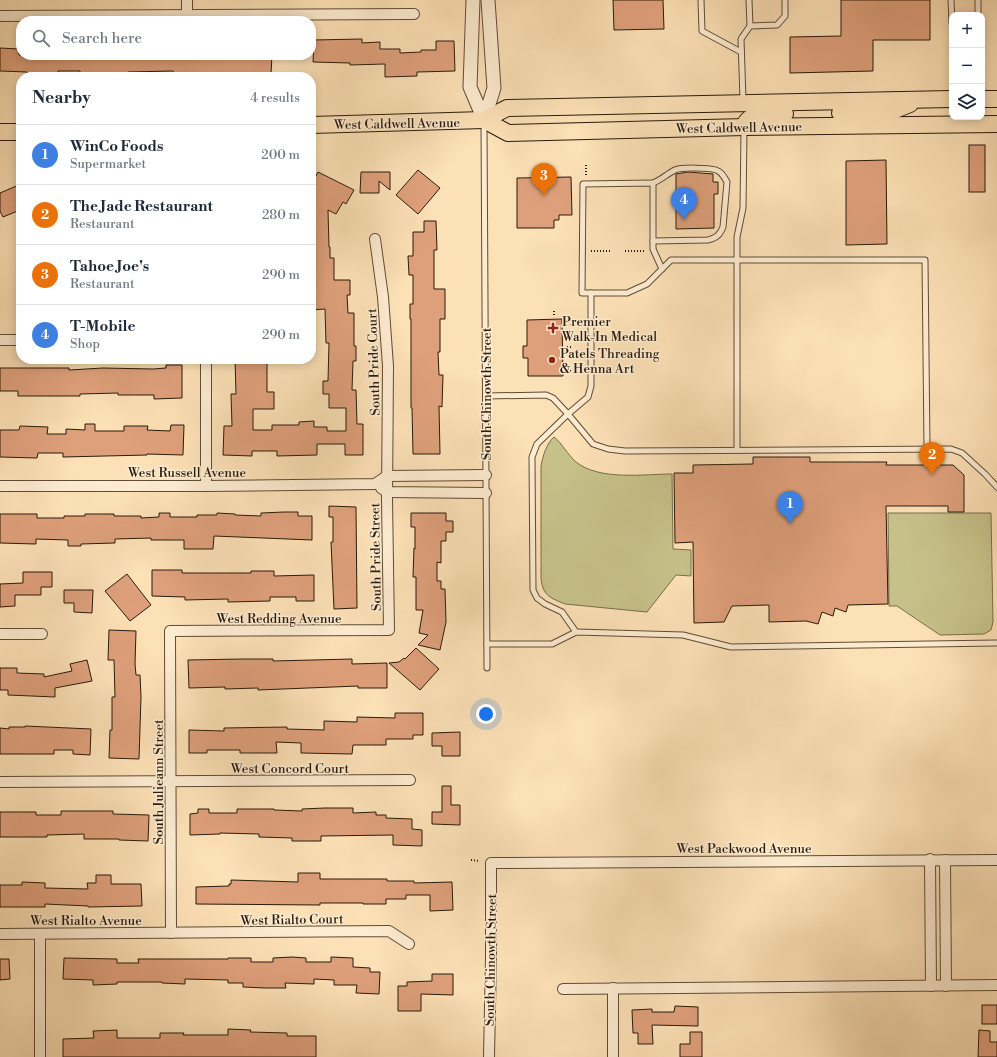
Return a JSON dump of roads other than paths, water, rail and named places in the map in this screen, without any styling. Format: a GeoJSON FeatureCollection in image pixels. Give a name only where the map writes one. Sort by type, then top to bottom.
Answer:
{"type":"FeatureCollection","features":[{"type":"Feature","properties":{"kind":"main road"},"geometry":{"type":"LineString","coordinates":[[985,99],[997,98]]}},
{"type":"Feature","properties":{"kind":"main road","name":"West Caldwell Avenue"},"geometry":{"type":"LineString","coordinates":[[316,125],[484,120],[507,108],[949,99]]}},
{"type":"Feature","properties":{"kind":"main road"},"geometry":{"type":"LineString","coordinates":[[744,127],[750,118],[761,114],[890,112],[921,100]]}},
{"type":"Feature","properties":{"kind":"main road","name":"West Caldwell Avenue"},"geometry":{"type":"LineString","coordinates":[[484,120],[508,133],[744,127],[997,124]]}},
{"type":"Feature","properties":{"kind":"main road"},"geometry":{"type":"LineString","coordinates":[[0,132],[16,132]]}},
{"type":"Feature","properties":{"kind":"street"},"geometry":{"type":"LineString","coordinates":[[187,0],[187,14]]}},
{"type":"Feature","properties":{"kind":"street","name":"South Chinowth Street"},"geometry":{"type":"LineString","coordinates":[[473,0],[470,87],[484,120]]}},
{"type":"Feature","properties":{"kind":"street","name":"South Chinowth Street"},"geometry":{"type":"LineString","coordinates":[[484,120],[494,88],[488,0]]}},
{"type":"Feature","properties":{"kind":"street"},"geometry":{"type":"LineString","coordinates":[[0,16],[414,14]]}},
{"type":"Feature","properties":{"kind":"street","name":"South Pride Court"},"geometry":{"type":"LineString","coordinates":[[375,239],[383,297],[388,366],[387,484]]}},
{"type":"Feature","properties":{"kind":"street"},"geometry":{"type":"LineString","coordinates":[[0,340],[16,340]]}},
{"type":"Feature","properties":{"kind":"street"},"geometry":{"type":"LineString","coordinates":[[206,364],[206,486]]}},
{"type":"Feature","properties":{"kind":"street"},"geometry":{"type":"LineString","coordinates":[[387,484],[486,475]]}},
{"type":"Feature","properties":{"kind":"street"},"geometry":{"type":"LineString","coordinates":[[387,484],[486,493]]}},
{"type":"Feature","properties":{"kind":"street","name":"West Russell Avenue"},"geometry":{"type":"LineString","coordinates":[[0,486],[387,484]]}},
{"type":"Feature","properties":{"kind":"street","name":"South Pride Street"},"geometry":{"type":"LineString","coordinates":[[387,484],[389,630]]}},
{"type":"Feature","properties":{"kind":"street","name":"West Redding Avenue"},"geometry":{"type":"LineString","coordinates":[[170,631],[389,630]]}},
{"type":"Feature","properties":{"kind":"street","name":"South Julieann Street"},"geometry":{"type":"LineString","coordinates":[[170,631],[171,933]]}},
{"type":"Feature","properties":{"kind":"street"},"geometry":{"type":"LineString","coordinates":[[0,634],[42,634]]}},
{"type":"Feature","properties":{"kind":"street","name":"West Concord Court"},"geometry":{"type":"LineString","coordinates":[[0,782],[410,780]]}},
{"type":"Feature","properties":{"kind":"street"},"geometry":{"type":"LineString","coordinates":[[930,859],[931,986]]}},
{"type":"Feature","properties":{"kind":"street","name":"West Packwood Avenue"},"geometry":{"type":"LineString","coordinates":[[491,863],[930,859],[997,860]]}},
{"type":"Feature","properties":{"kind":"street"},"geometry":{"type":"LineString","coordinates":[[945,860],[946,986]]}},
{"type":"Feature","properties":{"kind":"street","name":"South Chinowth Street"},"geometry":{"type":"LineString","coordinates":[[489,1057],[491,863]]}},
{"type":"Feature","properties":{"kind":"street","name":"West Rialto Court"},"geometry":{"type":"LineString","coordinates":[[171,933],[389,931],[409,944]]}},
{"type":"Feature","properties":{"kind":"street","name":"West Rialto Avenue"},"geometry":{"type":"LineString","coordinates":[[0,934],[171,933]]}},
{"type":"Feature","properties":{"kind":"street"},"geometry":{"type":"LineString","coordinates":[[40,934],[40,1057]]}},
{"type":"Feature","properties":{"kind":"street"},"geometry":{"type":"LineString","coordinates":[[564,989],[997,985]]}},
{"type":"Feature","properties":{"kind":"street"},"geometry":{"type":"LineString","coordinates":[[613,988],[613,1057]]}},
{"type":"Feature","properties":{"kind":"lane"},"geometry":{"type":"LineString","coordinates":[[701,0],[702,31],[741,52]]}},
{"type":"Feature","properties":{"kind":"lane"},"geometry":{"type":"LineString","coordinates":[[743,103],[741,39],[750,26],[749,0]]}},
{"type":"Feature","properties":{"kind":"lane"},"geometry":{"type":"LineString","coordinates":[[750,26],[777,25],[785,16],[785,0]]}},
{"type":"Feature","properties":{"kind":"lane"},"geometry":{"type":"LineString","coordinates":[[951,0],[952,12]]}},
{"type":"Feature","properties":{"kind":"lane"},"geometry":{"type":"LineString","coordinates":[[978,0],[978,12]]}},
{"type":"Feature","properties":{"kind":"lane","name":"South Chinowth Street"},"geometry":{"type":"LineString","coordinates":[[484,120],[487,668]]}},
{"type":"Feature","properties":{"kind":"lane"},"geometry":{"type":"LineString","coordinates":[[737,450],[736,260],[737,237],[743,208],[744,127]]}},
{"type":"Feature","properties":{"kind":"lane"},"geometry":{"type":"LineString","coordinates":[[653,241],[708,240],[715,238],[720,233],[723,227],[726,182],[724,176],[718,170],[676,169],[662,179],[653,183],[583,184],[582,293],[627,293],[647,284],[671,260],[925,260],[927,448]]}},
{"type":"Feature","properties":{"kind":"lane"},"geometry":{"type":"LineString","coordinates":[[653,183],[653,249],[662,269]]}},
{"type":"Feature","properties":{"kind":"lane"},"geometry":{"type":"LineString","coordinates":[[576,632],[562,612],[545,604],[537,598],[533,590],[532,457],[537,444],[588,397],[591,386],[591,293]]}},
{"type":"Feature","properties":{"kind":"lane"},"geometry":{"type":"LineString","coordinates":[[486,396],[546,395],[553,398],[592,444],[608,449],[625,451],[951,449],[962,453],[997,487]]}},
{"type":"Feature","properties":{"kind":"lane"},"geometry":{"type":"LineString","coordinates":[[487,644],[552,644],[576,632],[683,635],[731,647],[997,643]]}},
{"type":"Feature","properties":{"kind":"place","name":"Tahoe Joe's"},"geometry":{"type":"Point","coordinates":[544,196]}},
{"type":"Feature","properties":{"kind":"place","name":"T-Mobile"},"geometry":{"type":"Point","coordinates":[684,220]}},
{"type":"Feature","properties":{"kind":"place","name":"Premier Walk-In Medical"},"geometry":{"type":"Point","coordinates":[553,328]}},
{"type":"Feature","properties":{"kind":"place","name":"Patels Threading & Henna Art"},"geometry":{"type":"Point","coordinates":[552,360]}},
{"type":"Feature","properties":{"kind":"place","name":"The Jade Restaurant"},"geometry":{"type":"Point","coordinates":[932,475]}},
{"type":"Feature","properties":{"kind":"place","name":"WinCo Foods"},"geometry":{"type":"Point","coordinates":[790,524]}}]}
